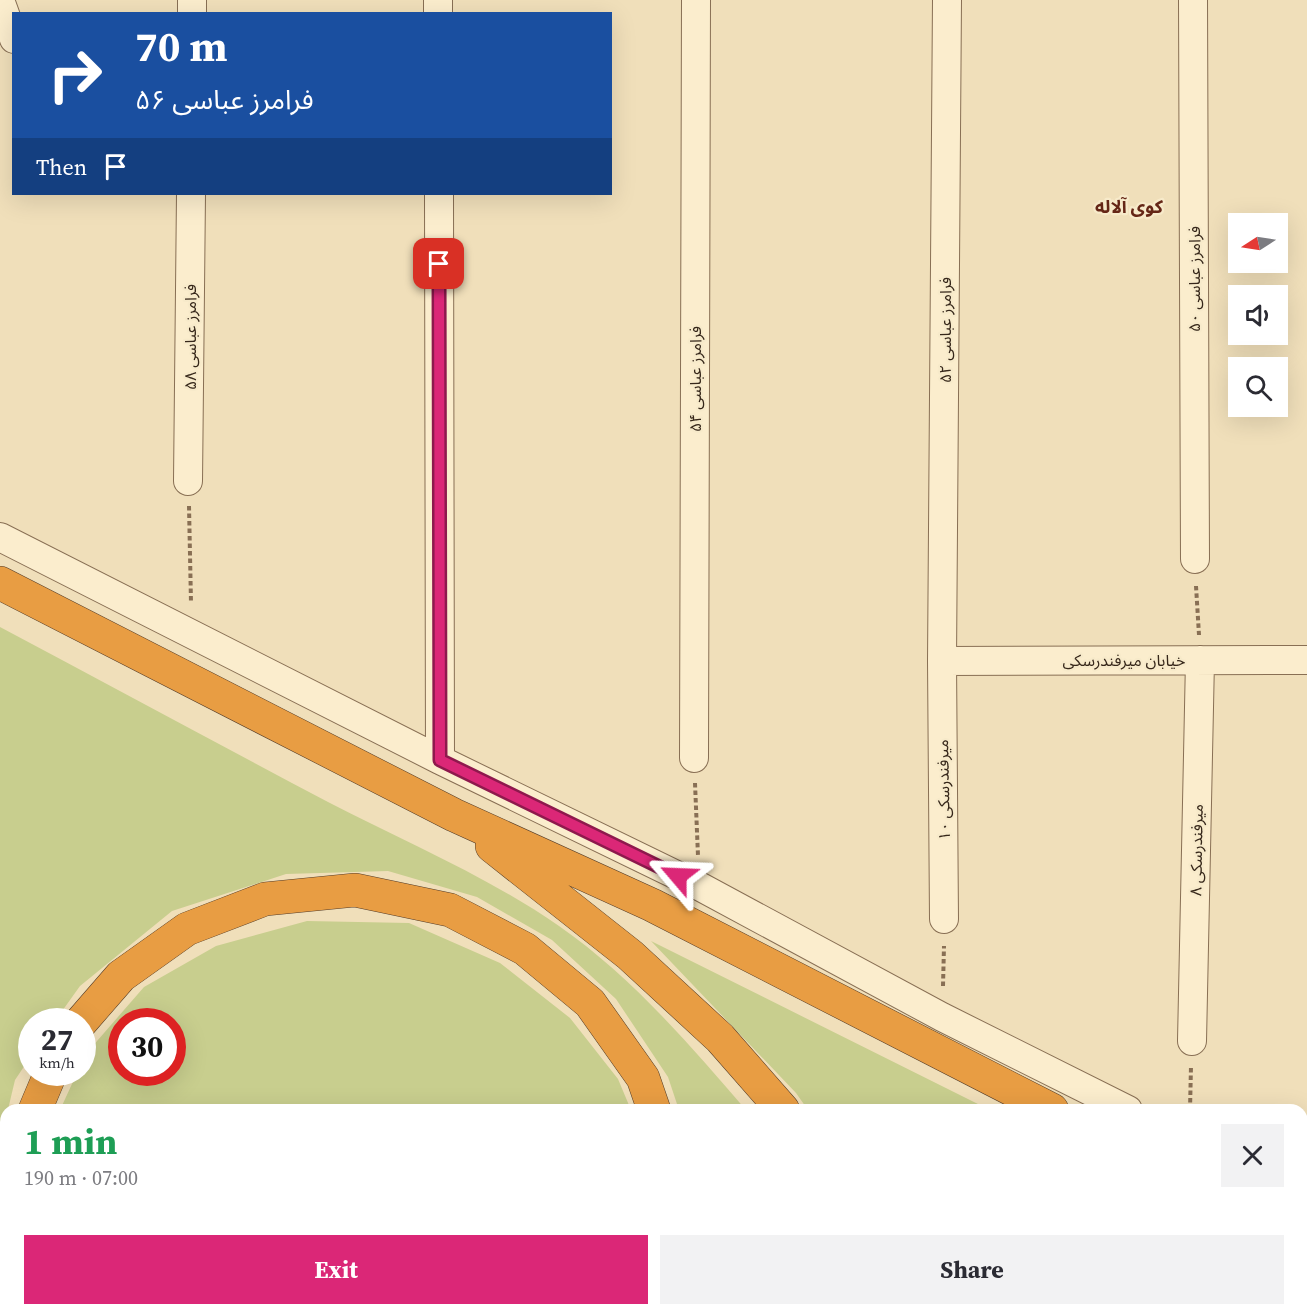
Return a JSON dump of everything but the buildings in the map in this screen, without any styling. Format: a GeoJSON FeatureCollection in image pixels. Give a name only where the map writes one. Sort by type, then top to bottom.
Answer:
{"type":"FeatureCollection","features":[{"type":"Feature","properties":{"kind":"highway"},"geometry":{"type":"LineString","coordinates":[[0,583],[454,815],[652,905],[1040,1104]]}},
{"type":"Feature","properties":{"kind":"highway"},"geometry":{"type":"LineString","coordinates":[[454,815],[630,955],[720,1038],[778,1104]]}},
{"type":"Feature","properties":{"kind":"highway"},"geometry":{"type":"LineString","coordinates":[[93,1008],[121,976],[187,929],[265,899],[355,890],[450,910],[525,949],[590,1003],[643,1078],[652,1104]]}},
{"type":"Feature","properties":{"kind":"highway"},"geometry":{"type":"LineString","coordinates":[[38,1104],[45,1086]]}},
{"type":"Feature","properties":{"kind":"street"},"geometry":{"type":"LineString","coordinates":[[0,0],[12,33]]}},
{"type":"Feature","properties":{"kind":"street","name":"فرامرز عباسی ۵۴"},"geometry":{"type":"LineString","coordinates":[[694,758],[696,0]]}},
{"type":"Feature","properties":{"kind":"street","name":"فرامرز عباسی ۵۲"},"geometry":{"type":"LineString","coordinates":[[942,661],[947,0]]}},
{"type":"Feature","properties":{"kind":"street","name":"فرامرز عباسی ۵۰"},"geometry":{"type":"LineString","coordinates":[[1193,0],[1195,559]]}},
{"type":"Feature","properties":{"kind":"street","name":"فرامرز عباسی ۵۸"},"geometry":{"type":"LineString","coordinates":[[188,481],[191,195]]}},
{"type":"Feature","properties":{"kind":"street"},"geometry":{"type":"LineString","coordinates":[[439,195],[440,760]]}},
{"type":"Feature","properties":{"kind":"street"},"geometry":{"type":"LineString","coordinates":[[0,537],[440,760],[699,886],[942,1017],[1116,1104]]}},
{"type":"Feature","properties":{"kind":"street","name":"میرفندرسکی ۸"},"geometry":{"type":"LineString","coordinates":[[1192,1041],[1200,660]]}},
{"type":"Feature","properties":{"kind":"street","name":"خیابان میرفندرسکی"},"geometry":{"type":"LineString","coordinates":[[942,661],[1307,660]]}},
{"type":"Feature","properties":{"kind":"street","name":"میرفندرسکی ۱۰"},"geometry":{"type":"LineString","coordinates":[[942,661],[944,919]]}},
{"type":"Feature","properties":{"kind":"path"},"geometry":{"type":"LineString","coordinates":[[188,481],[192,633]]}},
{"type":"Feature","properties":{"kind":"path"},"geometry":{"type":"LineString","coordinates":[[1195,559],[1200,660]]}},
{"type":"Feature","properties":{"kind":"path"},"geometry":{"type":"LineString","coordinates":[[694,758],[699,886]]}},
{"type":"Feature","properties":{"kind":"path"},"geometry":{"type":"LineString","coordinates":[[942,1017],[944,919]]}},
{"type":"Feature","properties":{"kind":"path"},"geometry":{"type":"LineString","coordinates":[[1190,1104],[1192,1041]]}},
{"type":"Feature","properties":{"kind":"green space"},"geometry":{"type":"Polygon","coordinates":[[[0,627],[328,802],[475,875],[532,908],[585,946],[635,989],[681,1036],[741,1104],[677,1104],[668,1077],[616,999],[552,940],[477,897],[388,871],[286,874],[172,911],[80,986],[64,1008],[18,1008],[18,1076],[9,1104],[0,1104],[0,627]]]}},
{"type":"Feature","properties":{"kind":"green space"},"geometry":{"type":"Polygon","coordinates":[[[307,921],[409,923],[500,963],[570,1018],[618,1079],[628,1104],[63,1104],[71,1086],[96,1086],[96,1042],[108,1028],[108,1086],[186,1086],[186,1008],[126,1008],[144,987],[216,946],[307,921]]]}},
{"type":"Feature","properties":{"kind":"green space"},"geometry":{"type":"Polygon","coordinates":[[[651,941],[978,1104],[804,1104],[796,1093],[651,941]]]}},
{"type":"Feature","properties":{"kind":"district","name":"کوی آلاله"},"geometry":{"type":"Point","coordinates":[1129,206]}},
{"type":"Feature","properties":{"kind":"route"},"geometry":{"type":"LineString","coordinates":[[439,264],[440,760],[678,876]]}}]}
